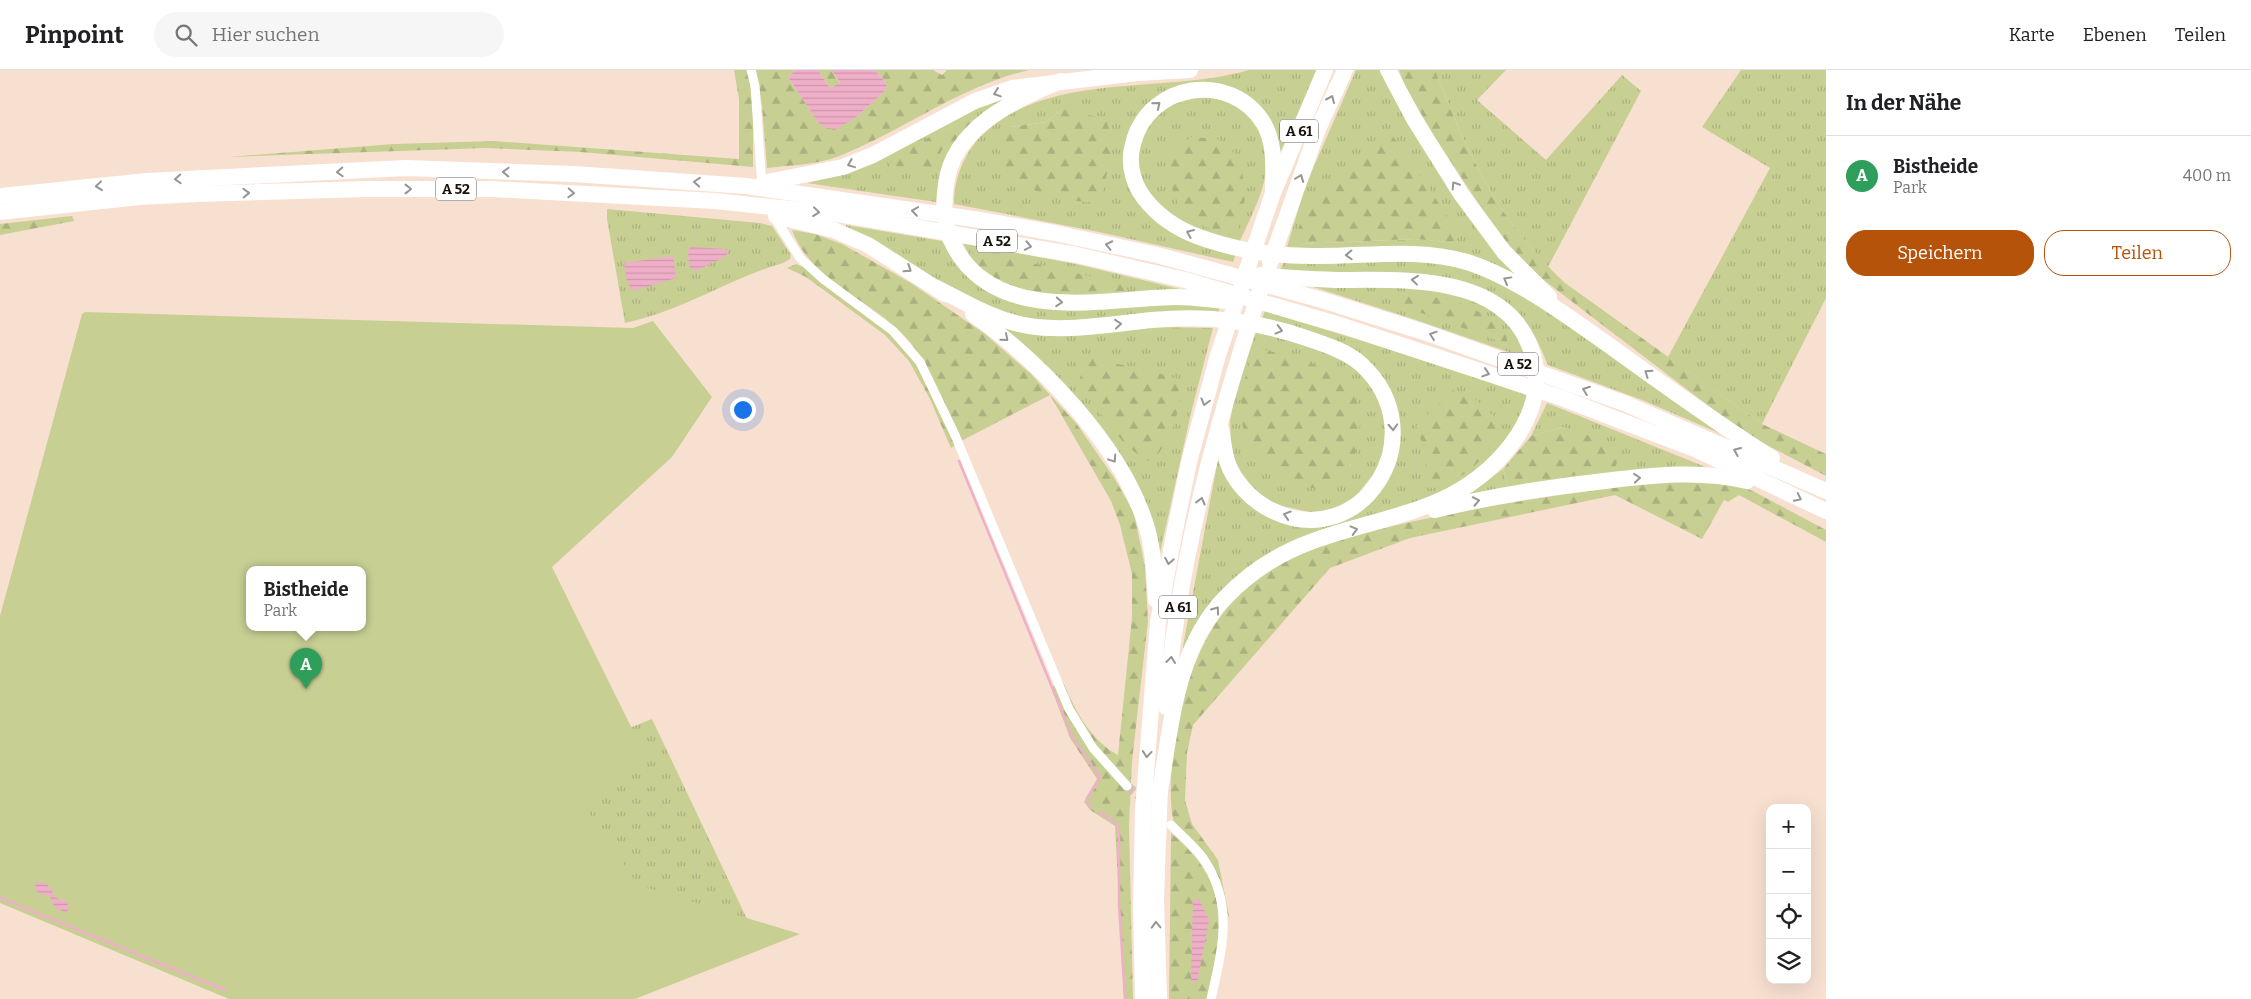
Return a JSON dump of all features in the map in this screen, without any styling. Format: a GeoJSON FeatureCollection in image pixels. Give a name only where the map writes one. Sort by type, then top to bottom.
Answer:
{"type":"FeatureCollection","features":[{"type":"Feature","properties":{"kind":"highway"},"geometry":{"type":"LineString","coordinates":[[746,186],[843,168],[873,155],[975,101],[1012,88],[1137,73],[1190,70]]}},
{"type":"Feature","properties":{"kind":"highway","name":"A 61"},"geometry":{"type":"LineString","coordinates":[[1143,999],[1141,906],[1143,810],[1158,622],[1189,462],[1218,354],[1273,193],[1325,70]]}},
{"type":"Feature","properties":{"kind":"highway","name":"A 61"},"geometry":{"type":"LineString","coordinates":[[1159,999],[1156,899],[1159,796],[1166,702],[1183,574],[1220,422],[1238,360],[1282,224],[1318,128],[1344,70]]}},
{"type":"Feature","properties":{"kind":"highway"},"geometry":{"type":"LineString","coordinates":[[1388,70],[1392,82],[1461,194],[1504,252],[1578,324]]}},
{"type":"Feature","properties":{"kind":"highway"},"geometry":{"type":"LineString","coordinates":[[1061,81],[1002,108],[969,136],[956,157],[946,179],[943,216],[949,238],[968,266],[981,278],[1006,292],[1024,298],[1044,301],[1089,302],[1185,297],[1274,306]]}},
{"type":"Feature","properties":{"kind":"highway"},"geometry":{"type":"LineString","coordinates":[[1273,193],[1273,155],[1269,134],[1263,122],[1246,104],[1226,92],[1215,89],[1192,88],[1168,96],[1148,113],[1136,134],[1130,158],[1136,185],[1155,211],[1188,233],[1221,245],[1291,255],[1410,254],[1432,255],[1468,262],[1532,294],[1578,324],[1729,431],[1820,488]]}},
{"type":"Feature","properties":{"kind":"highway","name":"A 52"},"geometry":{"type":"LineString","coordinates":[[0,196],[147,181],[406,168],[574,174],[746,186],[1055,233],[1214,270],[1322,300],[1509,361],[1624,404],[1820,488]]}},
{"type":"Feature","properties":{"kind":"highway","name":"A 52"},"geometry":{"type":"LineString","coordinates":[[0,212],[139,197],[365,189],[493,189],[715,201],[838,214],[1077,256],[1186,280],[1340,325],[1562,398],[1695,449],[1826,511]]}},
{"type":"Feature","properties":{"kind":"highway"},"geometry":{"type":"LineString","coordinates":[[715,201],[834,230],[868,245],[937,288],[998,332],[1029,359],[1083,418],[1126,478],[1138,502],[1153,554],[1158,622]]}},
{"type":"Feature","properties":{"kind":"highway"},"geometry":{"type":"LineString","coordinates":[[1159,796],[1182,674],[1198,638],[1224,599],[1266,564],[1289,552],[1313,541],[1377,523],[1439,502],[1463,488],[1486,472],[1515,439],[1526,422],[1536,395],[1536,367],[1529,343],[1523,332],[1509,314],[1492,302],[1454,287],[1405,279],[1307,279],[1214,270]]}},
{"type":"Feature","properties":{"kind":"highway"},"geometry":{"type":"LineString","coordinates":[[937,288],[984,312],[1006,321],[1028,326],[1053,328],[1086,327],[1184,318],[1238,322],[1300,336],[1340,351],[1360,363],[1378,381],[1388,401],[1394,424],[1393,447],[1386,468],[1378,483],[1369,494],[1352,507],[1338,515],[1319,518],[1297,518],[1277,512],[1261,504],[1247,492],[1234,475],[1227,460],[1220,422]]}},
{"type":"Feature","properties":{"kind":"highway"},"geometry":{"type":"LineString","coordinates":[[1377,523],[1491,498],[1553,487],[1692,473],[1721,475],[1779,489]]}},
{"type":"Feature","properties":{"kind":"street"},"geometry":{"type":"LineString","coordinates":[[751,70],[755,86],[761,185],[769,209],[784,236],[806,263],[823,279],[894,331],[920,362],[955,435],[1069,709],[1093,748],[1127,786]]}},
{"type":"Feature","properties":{"kind":"street"},"geometry":{"type":"LineString","coordinates":[[1171,825],[1202,858],[1214,880],[1221,904],[1225,928],[1223,948],[1211,999]]}},
{"type":"Feature","properties":{"kind":"green space"},"geometry":{"type":"Polygon","coordinates":[[[734,70],[748,70],[753,105],[753,167],[581,152],[486,148],[228,157],[394,144],[494,141],[739,159],[739,99],[734,70]]]}},
{"type":"Feature","properties":{"kind":"green space"},"geometry":{"type":"Polygon","coordinates":[[[756,70],[795,70],[788,77],[820,125],[854,119],[885,91],[887,86],[881,76],[874,70],[933,70],[942,75],[947,70],[1029,70],[980,86],[866,145],[842,155],[814,163],[767,168],[762,106],[756,70]]]}},
{"type":"Feature","properties":{"kind":"green space"},"geometry":{"type":"Polygon","coordinates":[[[818,70],[832,70],[840,84],[830,88],[818,70]]]}},
{"type":"Feature","properties":{"kind":"green space"},"geometry":{"type":"Polygon","coordinates":[[[1249,70],[1318,70],[1278,157],[1266,121],[1194,86],[1133,135],[1142,203],[1236,254],[1233,262],[1099,232],[954,204],[958,176],[970,150],[982,135],[1010,115],[1040,101],[1074,92],[1215,77],[1249,70]],[[1063,109],[1046,122],[1010,127],[1005,168],[1063,109]]]}},
{"type":"Feature","properties":{"kind":"green space"},"geometry":{"type":"Polygon","coordinates":[[[1356,70],[1384,70],[1537,291],[1489,265],[1286,250],[1305,187],[1356,70]],[[1327,185],[1300,244],[1415,239],[1456,243],[1327,185]]]}},
{"type":"Feature","properties":{"kind":"green space"},"geometry":{"type":"Polygon","coordinates":[[[1399,70],[1435,70],[1460,130],[1487,184],[1521,235],[1565,283],[1762,424],[1826,454],[1826,476],[1744,433],[1541,278],[1505,241],[1480,206],[1434,136],[1404,84],[1399,70]]]}},
{"type":"Feature","properties":{"kind":"green space"},"geometry":{"type":"Polygon","coordinates":[[[1435,70],[1506,70],[1477,100],[1546,160],[1622,75],[1641,91],[1548,267],[1510,221],[1481,174],[1435,70]]]}},
{"type":"Feature","properties":{"kind":"green space"},"geometry":{"type":"Polygon","coordinates":[[[1741,70],[1826,70],[1826,298],[1762,424],[1668,357],[1770,168],[1702,127],[1741,70]]]}},
{"type":"Feature","properties":{"kind":"green space"},"geometry":{"type":"Polygon","coordinates":[[[1022,90],[993,110],[939,182],[936,202],[807,183],[838,176],[980,105],[1022,90]],[[976,114],[945,131],[944,146],[950,152],[976,114]]]}},
{"type":"Feature","properties":{"kind":"green space"},"geometry":{"type":"Polygon","coordinates":[[[1205,95],[1231,101],[1238,105],[1253,120],[1263,140],[1266,161],[1264,182],[1239,243],[1189,230],[1154,205],[1141,180],[1138,161],[1139,140],[1163,107],[1205,95]]]}},
{"type":"Feature","properties":{"kind":"green space"},"geometry":{"type":"Polygon","coordinates":[[[1063,109],[1106,119],[1113,143],[1101,203],[1064,200],[1018,185],[1005,168],[997,142],[1010,127],[1046,122],[1063,109]]]}},
{"type":"Feature","properties":{"kind":"green space"},"geometry":{"type":"Polygon","coordinates":[[[977,113],[950,153],[944,146],[930,172],[888,171],[895,151],[945,131],[977,113]]]}},
{"type":"Feature","properties":{"kind":"green space"},"geometry":{"type":"Polygon","coordinates":[[[1388,129],[1459,233],[1456,243],[1415,239],[1300,244],[1296,235],[1309,206],[1326,185],[1388,129]]]}},
{"type":"Feature","properties":{"kind":"green space"},"geometry":{"type":"Polygon","coordinates":[[[1191,137],[1218,139],[1239,157],[1246,193],[1238,231],[1228,236],[1189,220],[1178,203],[1165,172],[1169,152],[1191,137]]]}},
{"type":"Feature","properties":{"kind":"green space"},"geometry":{"type":"Polygon","coordinates":[[[607,209],[760,223],[772,226],[791,255],[790,259],[666,311],[625,323],[607,219],[607,209]]]}},
{"type":"Feature","properties":{"kind":"green space"},"geometry":{"type":"Polygon","coordinates":[[[72,216],[74,221],[0,235],[0,224],[72,216]]]}},
{"type":"Feature","properties":{"kind":"green space"},"geometry":{"type":"Polygon","coordinates":[[[846,225],[942,241],[962,271],[980,286],[1220,306],[1217,317],[1058,325],[985,308],[846,228],[846,225]]]}},
{"type":"Feature","properties":{"kind":"green space"},"geometry":{"type":"Polygon","coordinates":[[[792,230],[815,234],[842,244],[911,283],[985,334],[1031,374],[1076,423],[1115,479],[1134,513],[1145,567],[1148,621],[1132,761],[1129,825],[1133,999],[1124,999],[1115,826],[1090,810],[1084,802],[1097,779],[1070,738],[1051,687],[1063,682],[1078,713],[1091,733],[1108,749],[1118,755],[1132,617],[1132,574],[1120,525],[1111,501],[1050,395],[961,441],[931,377],[910,342],[880,315],[845,291],[814,264],[801,248],[792,230]]]}},
{"type":"Feature","properties":{"kind":"green space"},"geometry":{"type":"Polygon","coordinates":[[[963,243],[1076,264],[1209,296],[1073,296],[1125,291],[970,256],[963,243]]]}},
{"type":"Feature","properties":{"kind":"green space"},"geometry":{"type":"Polygon","coordinates":[[[974,251],[1123,284],[1125,291],[1073,296],[1030,293],[986,276],[970,256],[974,251]]]}},
{"type":"Feature","properties":{"kind":"green space"},"geometry":{"type":"Polygon","coordinates":[[[1387,258],[1459,264],[1524,293],[1733,439],[1642,400],[1548,365],[1532,331],[1522,318],[1506,304],[1318,273],[1280,271],[1284,261],[1387,258]]]}},
{"type":"Feature","properties":{"kind":"green space"},"geometry":{"type":"Polygon","coordinates":[[[796,264],[806,268],[854,303],[898,341],[924,377],[957,444],[951,448],[930,399],[909,361],[885,335],[806,277],[787,268],[796,264]]]}},
{"type":"Feature","properties":{"kind":"green space"},"geometry":{"type":"Polygon","coordinates":[[[1301,283],[1393,283],[1479,301],[1512,327],[1526,358],[1410,318],[1301,283]]]}},
{"type":"Feature","properties":{"kind":"green space"},"geometry":{"type":"Polygon","coordinates":[[[1409,295],[1448,299],[1474,310],[1498,325],[1507,337],[1507,344],[1402,306],[1409,295]]]}},
{"type":"Feature","properties":{"kind":"green space"},"geometry":{"type":"Polygon","coordinates":[[[1265,311],[1431,362],[1529,396],[1526,409],[1501,450],[1464,484],[1250,569],[1182,662],[1183,646],[1221,443],[1250,499],[1327,521],[1392,462],[1377,375],[1261,321],[1265,311]]]}},
{"type":"Feature","properties":{"kind":"green space"},"geometry":{"type":"Polygon","coordinates":[[[85,312],[633,328],[653,321],[712,397],[672,457],[552,567],[648,761],[580,799],[640,888],[644,887],[800,934],[635,999],[229,999],[0,903],[0,616],[82,314],[85,312]]]}},
{"type":"Feature","properties":{"kind":"green space"},"geometry":{"type":"Polygon","coordinates":[[[994,324],[1213,328],[1191,413],[1158,562],[1137,490],[994,324]]]}},
{"type":"Feature","properties":{"kind":"green space"},"geometry":{"type":"Polygon","coordinates":[[[1256,332],[1306,345],[1331,354],[1350,364],[1370,380],[1389,429],[1381,465],[1355,497],[1336,508],[1314,513],[1273,504],[1254,489],[1236,466],[1231,444],[1230,421],[1235,395],[1256,332]],[[1255,348],[1334,484],[1351,465],[1312,364],[1255,348]]]}},
{"type":"Feature","properties":{"kind":"green space"},"geometry":{"type":"Polygon","coordinates":[[[1255,348],[1292,356],[1319,366],[1331,374],[1355,396],[1360,420],[1356,450],[1346,473],[1332,485],[1315,488],[1302,487],[1290,483],[1267,467],[1255,453],[1246,438],[1242,422],[1241,404],[1243,386],[1255,348]]]}},
{"type":"Feature","properties":{"kind":"green space"},"geometry":{"type":"Polygon","coordinates":[[[1088,358],[1148,370],[1178,379],[1180,403],[1171,435],[1152,463],[1140,456],[1120,438],[1079,380],[1088,358]]]}},
{"type":"Feature","properties":{"kind":"green space"},"geometry":{"type":"Polygon","coordinates":[[[1453,390],[1472,396],[1502,424],[1491,447],[1474,466],[1453,481],[1429,488],[1423,480],[1427,457],[1416,426],[1453,390]]]}},
{"type":"Feature","properties":{"kind":"green space"},"geometry":{"type":"Polygon","coordinates":[[[1547,403],[1713,470],[1460,501],[1503,469],[1508,486],[1564,427],[1531,436],[1547,403]]]}},
{"type":"Feature","properties":{"kind":"green space"},"geometry":{"type":"Polygon","coordinates":[[[1564,427],[1613,444],[1618,458],[1615,469],[1508,486],[1503,469],[1531,436],[1564,427]]]}},
{"type":"Feature","properties":{"kind":"green space"},"geometry":{"type":"Polygon","coordinates":[[[1677,480],[1733,483],[1753,491],[1826,530],[1826,542],[1739,495],[1728,502],[1724,500],[1702,539],[1615,495],[1410,538],[1330,568],[1193,725],[1187,753],[1185,800],[1192,824],[1218,860],[1230,921],[1219,884],[1210,863],[1174,822],[1171,807],[1171,778],[1176,731],[1187,685],[1194,666],[1211,631],[1222,614],[1249,585],[1266,572],[1295,555],[1327,543],[1393,526],[1499,505],[1677,480]]]}},
{"type":"Feature","properties":{"kind":"green space"},"geometry":{"type":"Polygon","coordinates":[[[652,719],[747,919],[591,908],[530,767],[652,719]]]}},
{"type":"Feature","properties":{"kind":"green space"},"geometry":{"type":"Polygon","coordinates":[[[1171,833],[1191,852],[1205,871],[1214,890],[1218,909],[1219,929],[1208,999],[1169,999],[1171,833]]]}},
{"type":"Feature","properties":{"kind":"shaded area"},"geometry":{"type":"Polygon","coordinates":[[[795,70],[818,70],[830,88],[840,83],[832,70],[874,70],[881,76],[887,86],[885,91],[854,119],[834,130],[820,125],[788,77],[795,70]]]}},
{"type":"Feature","properties":{"kind":"shaded area"},"geometry":{"type":"Polygon","coordinates":[[[691,247],[726,249],[728,252],[726,256],[696,271],[689,267],[688,250],[691,247]]]}},
{"type":"Feature","properties":{"kind":"shaded area"},"geometry":{"type":"Polygon","coordinates":[[[673,256],[676,278],[633,291],[627,282],[624,263],[673,256]]]}},
{"type":"Feature","properties":{"kind":"shaded area"},"geometry":{"type":"Polygon","coordinates":[[[40,882],[50,887],[54,897],[67,902],[69,909],[66,912],[56,909],[49,896],[38,893],[35,889],[36,883],[40,882]]]}},
{"type":"Feature","properties":{"kind":"shaded area"},"geometry":{"type":"Polygon","coordinates":[[[1199,899],[1209,920],[1197,982],[1191,982],[1193,900],[1199,899]]]}},
{"type":"Feature","properties":{"kind":"waterway"},"geometry":{"type":"LineString","coordinates":[[959,461],[1072,736],[1100,778],[1087,798],[1087,802],[1091,807]]}},
{"type":"Feature","properties":{"kind":"waterway"},"geometry":{"type":"LineString","coordinates":[[1099,812],[1115,822],[1119,828],[1119,905],[1125,999]]}},
{"type":"Feature","properties":{"kind":"waterway"},"geometry":{"type":"LineString","coordinates":[[0,898],[225,990]]}},
{"type":"Feature","properties":{"kind":"tunnel"},"geometry":{"type":"LineString","coordinates":[[1127,786],[1145,801]]}},
{"type":"Feature","properties":{"kind":"place","name":"Bistheide"},"geometry":{"type":"Point","coordinates":[306,689]}}]}
